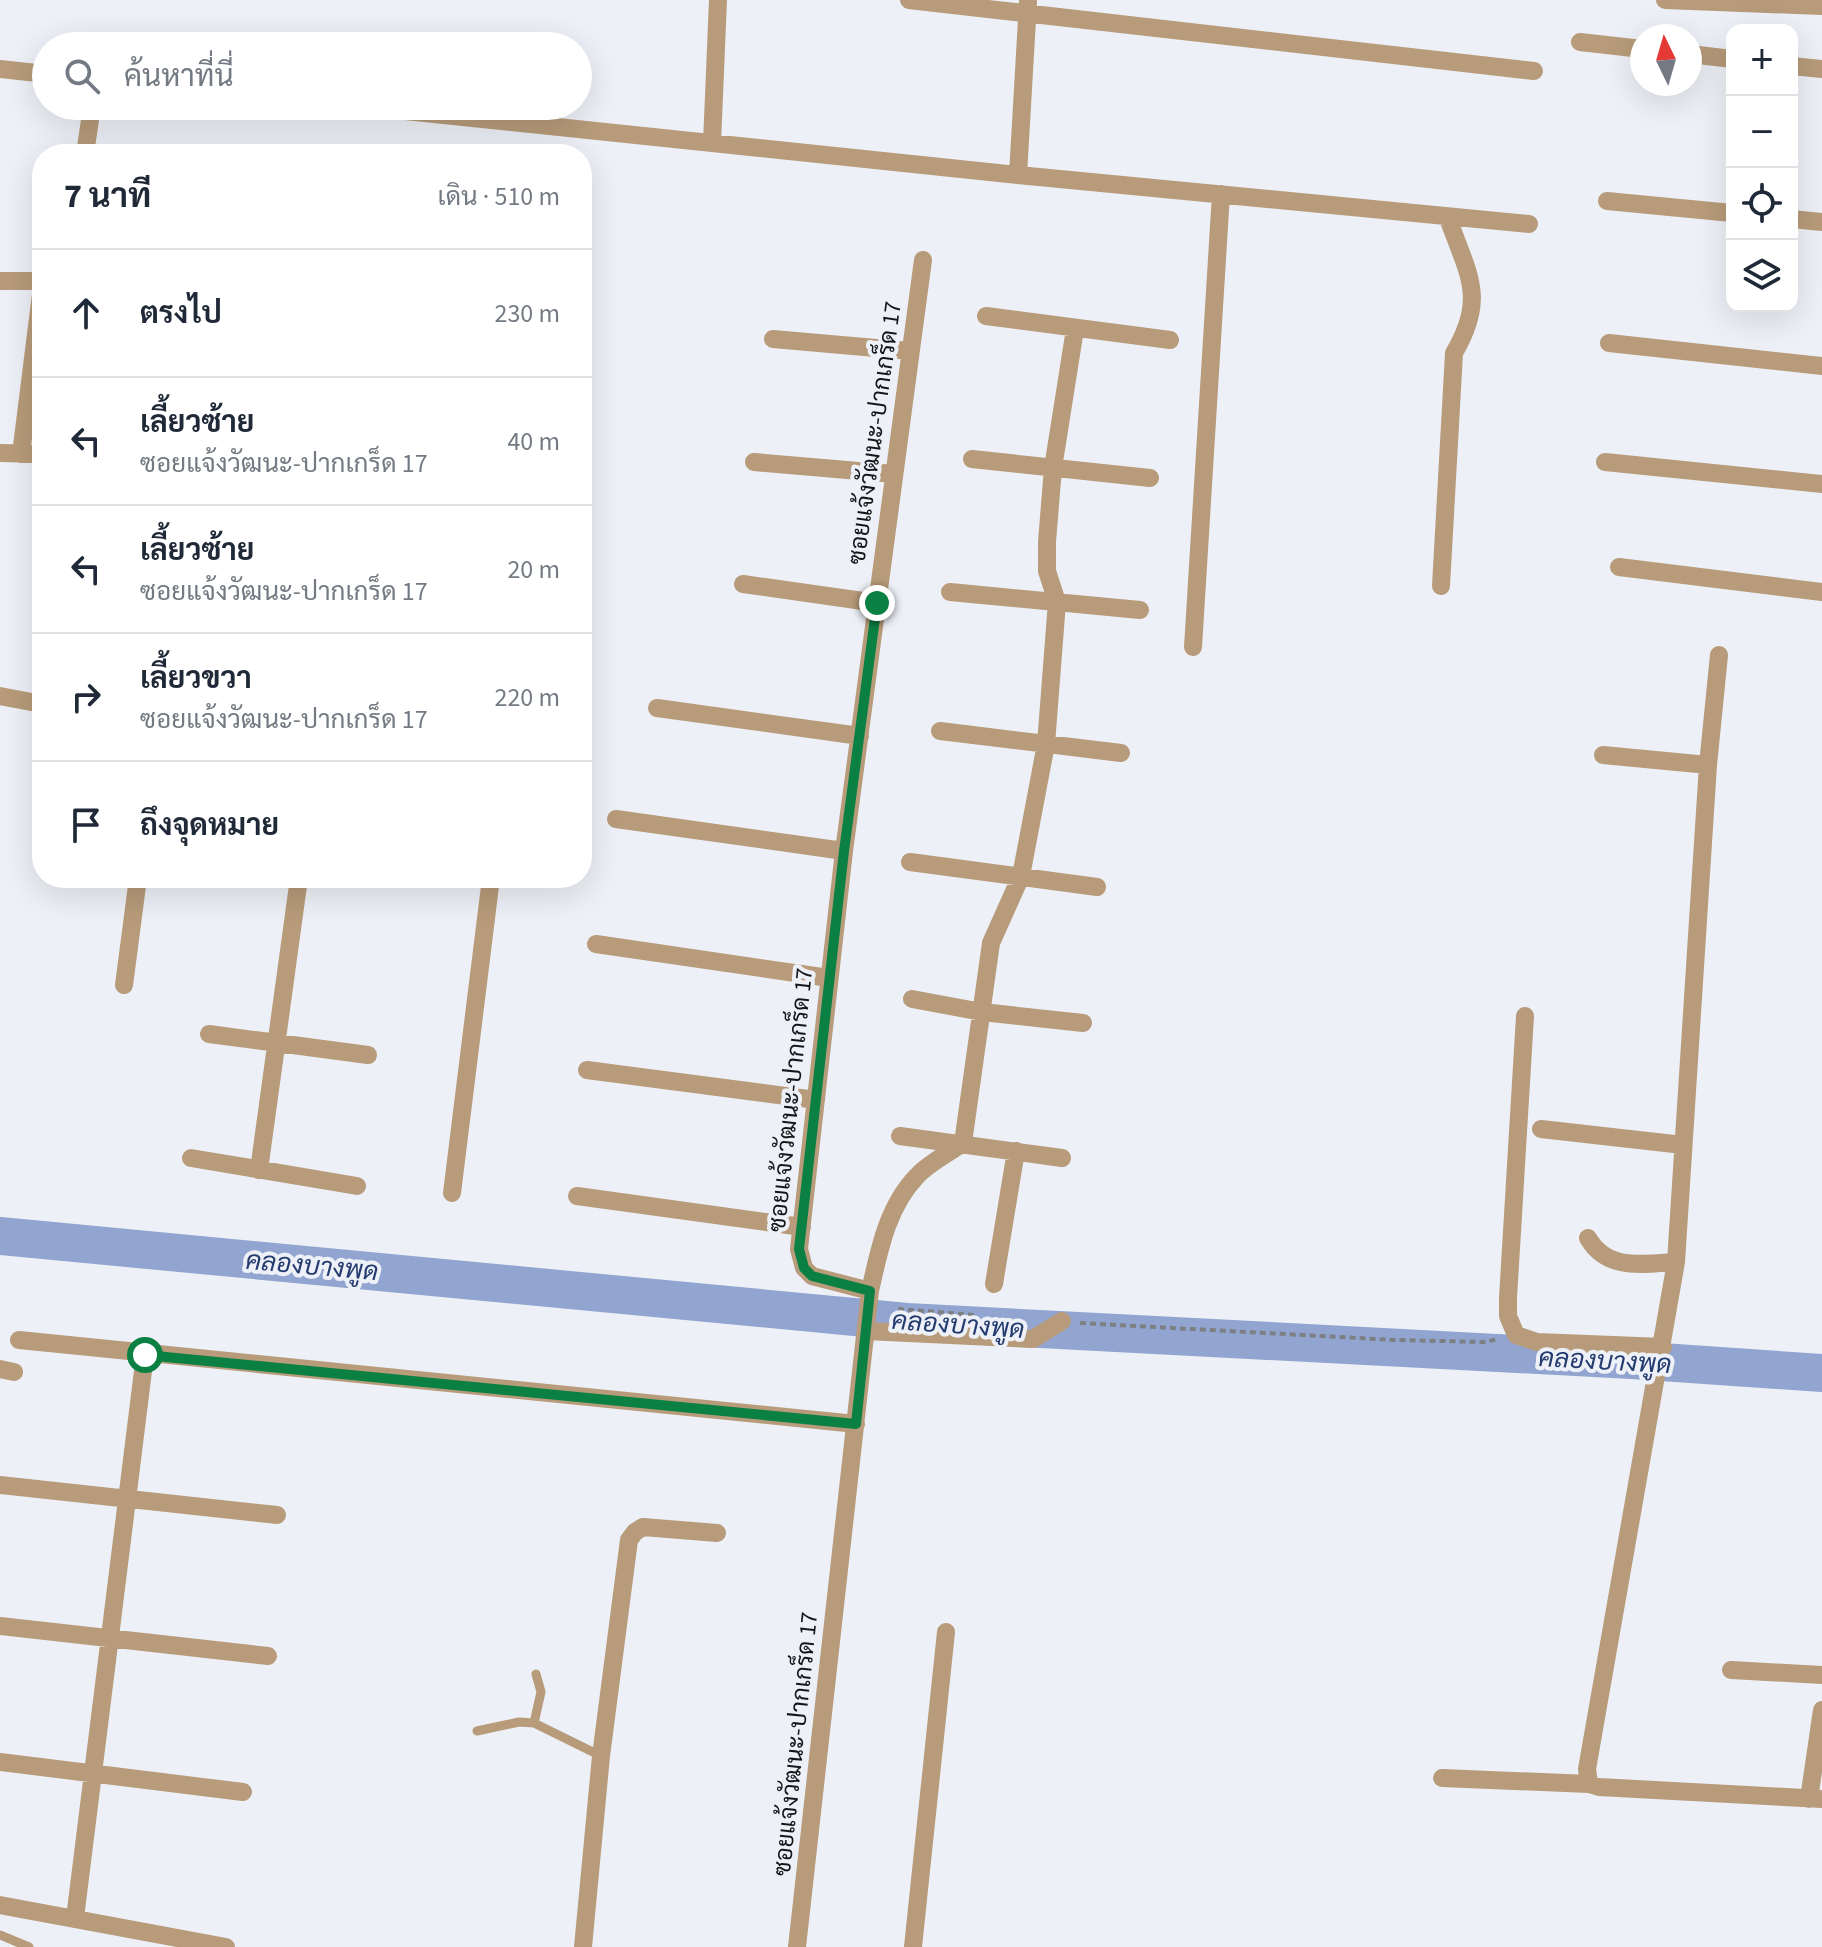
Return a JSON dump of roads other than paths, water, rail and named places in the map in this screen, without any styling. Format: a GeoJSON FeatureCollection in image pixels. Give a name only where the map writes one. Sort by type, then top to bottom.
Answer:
{"type":"FeatureCollection","features":[{"type":"Feature","properties":{"kind":"street"},"geometry":{"type":"LineString","coordinates":[[712,143],[718,0]]}},
{"type":"Feature","properties":{"kind":"street"},"geometry":{"type":"LineString","coordinates":[[909,0],[1028,6],[1534,71]]}},
{"type":"Feature","properties":{"kind":"street"},"geometry":{"type":"LineString","coordinates":[[1665,0],[1822,6]]}},
{"type":"Feature","properties":{"kind":"street"},"geometry":{"type":"LineString","coordinates":[[1018,175],[1028,6]]}},
{"type":"Feature","properties":{"kind":"street"},"geometry":{"type":"LineString","coordinates":[[1580,42],[1630,48]]}},
{"type":"Feature","properties":{"kind":"street"},"geometry":{"type":"LineString","coordinates":[[1702,55],[1726,58]]}},
{"type":"Feature","properties":{"kind":"street"},"geometry":{"type":"LineString","coordinates":[[1798,67],[1822,69]]}},
{"type":"Feature","properties":{"kind":"street"},"geometry":{"type":"LineString","coordinates":[[0,69],[32,72]]}},
{"type":"Feature","properties":{"kind":"street"},"geometry":{"type":"LineString","coordinates":[[86,144],[90,120]]}},
{"type":"Feature","properties":{"kind":"street"},"geometry":{"type":"LineString","coordinates":[[491,120],[1529,224]]}},
{"type":"Feature","properties":{"kind":"street"},"geometry":{"type":"LineString","coordinates":[[1193,647],[1221,194]]}},
{"type":"Feature","properties":{"kind":"street"},"geometry":{"type":"LineString","coordinates":[[1607,201],[1726,212]]}},
{"type":"Feature","properties":{"kind":"street"},"geometry":{"type":"LineString","coordinates":[[1441,586],[1454,353],[1470,323],[1474,293],[1448,218]]}},
{"type":"Feature","properties":{"kind":"street"},"geometry":{"type":"LineString","coordinates":[[1798,220],[1822,222]]}},
{"type":"Feature","properties":{"kind":"street","name":"ซอยแจ้งวัฒนะ-ปากเกร็ด 17"},"geometry":{"type":"LineString","coordinates":[[797,1947],[870,1291],[812,1276],[804,1268],[799,1249],[844,851],[923,260]]}},
{"type":"Feature","properties":{"kind":"street"},"geometry":{"type":"LineString","coordinates":[[0,281],[32,283]]}},
{"type":"Feature","properties":{"kind":"street"},"geometry":{"type":"LineString","coordinates":[[986,316],[1170,340]]}},
{"type":"Feature","properties":{"kind":"street"},"geometry":{"type":"LineString","coordinates":[[870,1291],[884,1230],[898,1205],[917,1175],[963,1143],[991,943],[1021,876],[1046,744],[1057,602],[1047,571],[1053,468],[1075,329]]}},
{"type":"Feature","properties":{"kind":"street"},"geometry":{"type":"LineString","coordinates":[[773,339],[910,351]]}},
{"type":"Feature","properties":{"kind":"street"},"geometry":{"type":"LineString","coordinates":[[1609,343],[1822,366]]}},
{"type":"Feature","properties":{"kind":"street"},"geometry":{"type":"LineString","coordinates":[[21,454],[32,364]]}},
{"type":"Feature","properties":{"kind":"street"},"geometry":{"type":"LineString","coordinates":[[0,453],[32,454]]}},
{"type":"Feature","properties":{"kind":"street"},"geometry":{"type":"LineString","coordinates":[[972,459],[1150,478]]}},
{"type":"Feature","properties":{"kind":"street"},"geometry":{"type":"LineString","coordinates":[[754,462],[894,474]]}},
{"type":"Feature","properties":{"kind":"street"},"geometry":{"type":"LineString","coordinates":[[1605,462],[1822,484]]}},
{"type":"Feature","properties":{"kind":"street"},"geometry":{"type":"LineString","coordinates":[[1619,567],[1822,592]]}},
{"type":"Feature","properties":{"kind":"street"},"geometry":{"type":"LineString","coordinates":[[743,584],[877,603]]}},
{"type":"Feature","properties":{"kind":"street"},"geometry":{"type":"LineString","coordinates":[[950,592],[1140,610]]}},
{"type":"Feature","properties":{"kind":"street"},"geometry":{"type":"LineString","coordinates":[[1589,1784],[1587,1769],[1676,1262],[1708,765],[1719,655]]}},
{"type":"Feature","properties":{"kind":"street"},"geometry":{"type":"LineString","coordinates":[[0,696],[32,702]]}},
{"type":"Feature","properties":{"kind":"street"},"geometry":{"type":"LineString","coordinates":[[657,708],[860,736]]}},
{"type":"Feature","properties":{"kind":"street"},"geometry":{"type":"LineString","coordinates":[[940,731],[1121,753]]}},
{"type":"Feature","properties":{"kind":"street"},"geometry":{"type":"LineString","coordinates":[[1603,755],[1708,765]]}},
{"type":"Feature","properties":{"kind":"street"},"geometry":{"type":"LineString","coordinates":[[616,819],[844,851]]}},
{"type":"Feature","properties":{"kind":"street"},"geometry":{"type":"LineString","coordinates":[[910,862],[1097,887]]}},
{"type":"Feature","properties":{"kind":"street"},"geometry":{"type":"LineString","coordinates":[[124,985],[137,888]]}},
{"type":"Feature","properties":{"kind":"street"},"geometry":{"type":"LineString","coordinates":[[259,1170],[298,888]]}},
{"type":"Feature","properties":{"kind":"street"},"geometry":{"type":"LineString","coordinates":[[452,1193],[490,888]]}},
{"type":"Feature","properties":{"kind":"street"},"geometry":{"type":"LineString","coordinates":[[596,944],[829,978]]}},
{"type":"Feature","properties":{"kind":"street"},"geometry":{"type":"LineString","coordinates":[[912,999],[982,1012],[1083,1023]]}},
{"type":"Feature","properties":{"kind":"street"},"geometry":{"type":"LineString","coordinates":[[1525,1016],[1508,1316],[1516,1335],[1537,1342],[1659,1361]]}},
{"type":"Feature","properties":{"kind":"street"},"geometry":{"type":"LineString","coordinates":[[209,1034],[368,1055]]}},
{"type":"Feature","properties":{"kind":"street"},"geometry":{"type":"LineString","coordinates":[[587,1070],[816,1100]]}},
{"type":"Feature","properties":{"kind":"street"},"geometry":{"type":"LineString","coordinates":[[1541,1129],[1683,1145]]}},
{"type":"Feature","properties":{"kind":"street"},"geometry":{"type":"LineString","coordinates":[[900,1136],[1062,1158]]}},
{"type":"Feature","properties":{"kind":"street"},"geometry":{"type":"LineString","coordinates":[[994,1284],[1016,1151]]}},
{"type":"Feature","properties":{"kind":"street"},"geometry":{"type":"LineString","coordinates":[[191,1158],[357,1186]]}},
{"type":"Feature","properties":{"kind":"street"},"geometry":{"type":"LineString","coordinates":[[577,1196],[802,1227]]}},
{"type":"Feature","properties":{"kind":"street"},"geometry":{"type":"LineString","coordinates":[[1588,1238],[1603,1257],[1618,1262],[1676,1262]]}},
{"type":"Feature","properties":{"kind":"street"},"geometry":{"type":"LineString","coordinates":[[866,1323],[1033,1339],[1062,1321]]}},
{"type":"Feature","properties":{"kind":"street"},"geometry":{"type":"LineString","coordinates":[[19,1340],[856,1424]]}},
{"type":"Feature","properties":{"kind":"street"},"geometry":{"type":"LineString","coordinates":[[75,1918],[145,1355]]}},
{"type":"Feature","properties":{"kind":"street"},"geometry":{"type":"LineString","coordinates":[[0,1485],[277,1515]]}},
{"type":"Feature","properties":{"kind":"street"},"geometry":{"type":"LineString","coordinates":[[583,1947],[601,1756],[629,1540],[643,1527],[717,1533]]}},
{"type":"Feature","properties":{"kind":"street"},"geometry":{"type":"LineString","coordinates":[[0,1626],[268,1656]]}},
{"type":"Feature","properties":{"kind":"street"},"geometry":{"type":"LineString","coordinates":[[913,1947],[946,1632]]}},
{"type":"Feature","properties":{"kind":"street"},"geometry":{"type":"LineString","coordinates":[[1731,1670],[1822,1675]]}},
{"type":"Feature","properties":{"kind":"street"},"geometry":{"type":"LineString","coordinates":[[1442,1778],[1816,1799],[1822,1710]]}},
{"type":"Feature","properties":{"kind":"street"},"geometry":{"type":"LineString","coordinates":[[0,1762],[243,1792]]}},
{"type":"Feature","properties":{"kind":"street"},"geometry":{"type":"LineString","coordinates":[[0,1905],[226,1947]]}},
{"type":"Feature","properties":{"kind":"lane"},"geometry":{"type":"LineString","coordinates":[[534,1723],[541,1692],[536,1674]]}},
{"type":"Feature","properties":{"kind":"lane"},"geometry":{"type":"LineString","coordinates":[[477,1731],[519,1722],[534,1723],[601,1756]]}},
{"type":"Feature","properties":{"kind":"lane"},"geometry":{"type":"LineString","coordinates":[[0,1935],[29,1947]]}},
{"type":"Feature","properties":{"kind":"waterway","name":"คลองบางพูด"},"geometry":{"type":"LineString","coordinates":[[0,1236],[907,1322],[1632,1360],[1822,1373]]}}]}
